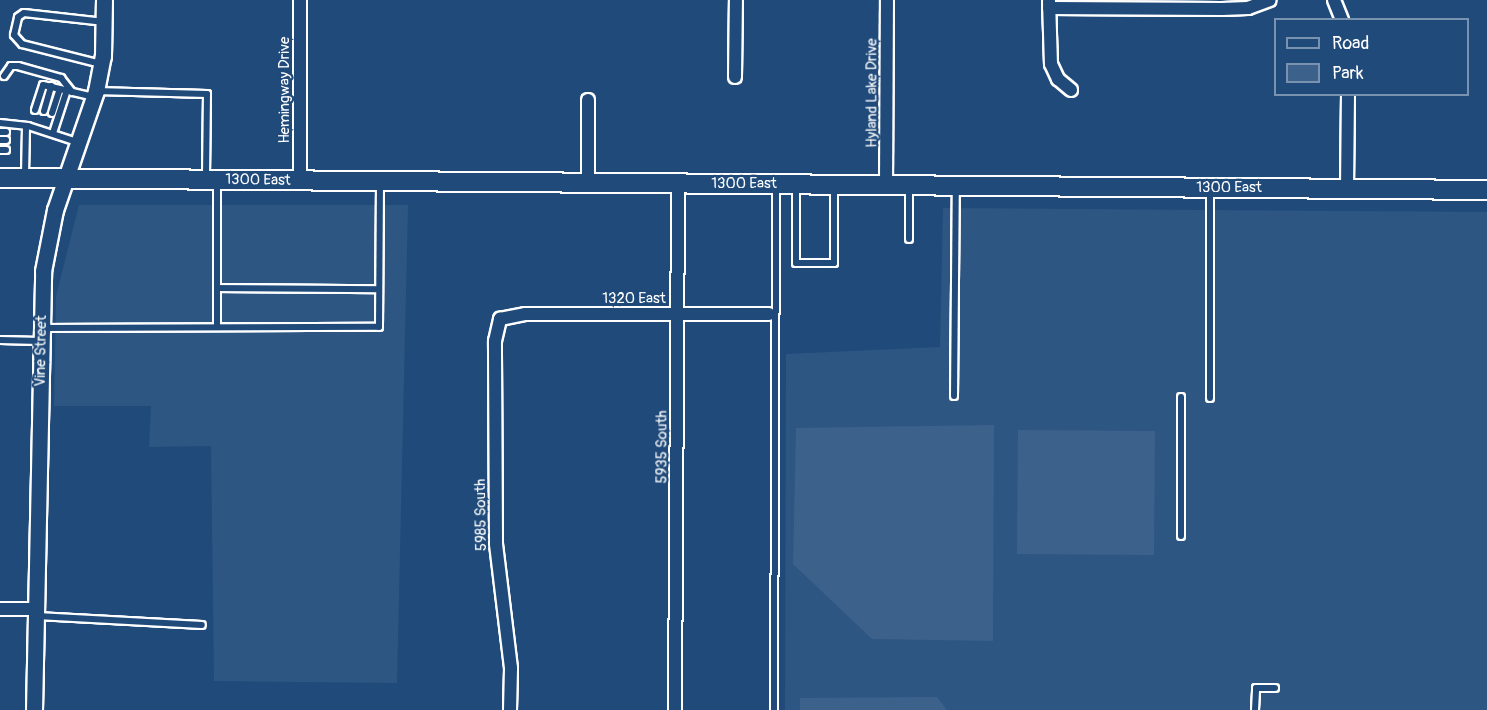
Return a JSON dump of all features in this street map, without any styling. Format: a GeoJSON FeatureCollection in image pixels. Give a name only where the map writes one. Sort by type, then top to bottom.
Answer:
{"type":"FeatureCollection","features":[{"type":"Feature","properties":{"kind":"main road","name":"1300 East"},"geometry":{"type":"LineString","coordinates":[[0,178],[1487,190]]}},
{"type":"Feature","properties":{"kind":"street","name":"Vine Street"},"geometry":{"type":"LineString","coordinates":[[34,710],[41,334],[46,250],[95,94],[101,64],[104,0]]}},
{"type":"Feature","properties":{"kind":"street","name":"Hemingway Drive"},"geometry":{"type":"LineString","coordinates":[[300,0],[300,180]]}},
{"type":"Feature","properties":{"kind":"street"},"geometry":{"type":"LineString","coordinates":[[735,77],[736,0]]}},
{"type":"Feature","properties":{"kind":"street","name":"Hyland Lake Drive"},"geometry":{"type":"LineString","coordinates":[[886,185],[887,0]]}},
{"type":"Feature","properties":{"kind":"street"},"geometry":{"type":"LineString","coordinates":[[1071,90],[1058,80],[1051,64],[1049,4],[1231,9],[1248,8],[1270,0]]}},
{"type":"Feature","properties":{"kind":"street"},"geometry":{"type":"LineString","coordinates":[[1334,0],[1341,18]]}},
{"type":"Feature","properties":{"kind":"street"},"geometry":{"type":"LineString","coordinates":[[1347,189],[1348,96]]}},
{"type":"Feature","properties":{"kind":"street"},"geometry":{"type":"LineString","coordinates":[[588,100],[588,183]]}},
{"type":"Feature","properties":{"kind":"street","name":"5935 South"},"geometry":{"type":"LineString","coordinates":[[675,710],[678,184]]}},
{"type":"Feature","properties":{"kind":"street","name":"1320 East"},"geometry":{"type":"LineString","coordinates":[[500,319],[525,314],[769,314]]}},
{"type":"Feature","properties":{"kind":"street","name":"5985 South"},"geometry":{"type":"LineString","coordinates":[[500,319],[495,341],[496,544],[511,668],[510,710]]}},
{"type":"Feature","properties":{"kind":"street"},"geometry":{"type":"LineString","coordinates":[[0,609],[36,612]]}},
{"type":"Feature","properties":{"kind":"lane"},"geometry":{"type":"LineString","coordinates":[[101,64],[22,44],[14,35],[18,17],[24,14],[104,22]]}},
{"type":"Feature","properties":{"kind":"lane"},"geometry":{"type":"LineString","coordinates":[[4,76],[11,66],[18,66],[61,78],[66,90],[50,130]]}},
{"type":"Feature","properties":{"kind":"lane"},"geometry":{"type":"LineString","coordinates":[[35,110],[43,85],[95,94],[207,94],[217,326]]}},
{"type":"Feature","properties":{"kind":"lane"},"geometry":{"type":"LineString","coordinates":[[44,111],[51,86]]}},
{"type":"Feature","properties":{"kind":"lane"},"geometry":{"type":"LineString","coordinates":[[52,113],[66,90]]}},
{"type":"Feature","properties":{"kind":"lane"},"geometry":{"type":"LineString","coordinates":[[0,123],[40,125],[81,143]]}},
{"type":"Feature","properties":{"kind":"lane"},"geometry":{"type":"LineString","coordinates":[[18,132],[28,126]]}},
{"type":"Feature","properties":{"kind":"lane"},"geometry":{"type":"LineString","coordinates":[[25,178],[28,126]]}},
{"type":"Feature","properties":{"kind":"lane"},"geometry":{"type":"LineString","coordinates":[[18,140],[26,140]]}},
{"type":"Feature","properties":{"kind":"lane"},"geometry":{"type":"LineString","coordinates":[[18,150],[26,150]]}},
{"type":"Feature","properties":{"kind":"lane"},"geometry":{"type":"LineString","coordinates":[[0,340],[41,334],[217,326],[379,327],[380,181]]}},
{"type":"Feature","properties":{"kind":"lane"},"geometry":{"type":"LineString","coordinates":[[774,710],[776,184]]}},
{"type":"Feature","properties":{"kind":"lane"},"geometry":{"type":"LineString","coordinates":[[796,185],[796,263],[834,263],[834,185]]}},
{"type":"Feature","properties":{"kind":"lane"},"geometry":{"type":"LineString","coordinates":[[909,186],[909,239]]}},
{"type":"Feature","properties":{"kind":"lane"},"geometry":{"type":"LineString","coordinates":[[954,396],[956,186]]}},
{"type":"Feature","properties":{"kind":"lane"},"geometry":{"type":"LineString","coordinates":[[1209,398],[1210,188]]}},
{"type":"Feature","properties":{"kind":"lane"},"geometry":{"type":"LineString","coordinates":[[217,288],[379,289]]}},
{"type":"Feature","properties":{"kind":"lane"},"geometry":{"type":"LineString","coordinates":[[1181,398],[1181,536]]}},
{"type":"Feature","properties":{"kind":"lane"},"geometry":{"type":"LineString","coordinates":[[36,612],[202,625]]}},
{"type":"Feature","properties":{"kind":"lane"},"geometry":{"type":"LineString","coordinates":[[1255,710],[1256,688],[1275,688]]}},
{"type":"Feature","properties":{"kind":"shaded area"},"geometry":{"type":"Polygon","coordinates":[[[79,205],[408,205],[397,683],[214,681],[211,446],[149,447],[151,406],[54,406],[56,296],[79,205]]]}},
{"type":"Feature","properties":{"kind":"shaded area"},"geometry":{"type":"Polygon","coordinates":[[[943,208],[1487,212],[1487,710],[785,710],[786,354],[940,347],[943,208]]]}},
{"type":"Feature","properties":{"kind":"green space"},"geometry":{"type":"Polygon","coordinates":[[[994,425],[993,641],[872,639],[793,564],[796,428],[994,425]]]}},
{"type":"Feature","properties":{"kind":"green space"},"geometry":{"type":"Polygon","coordinates":[[[1018,430],[1155,431],[1154,555],[1017,554],[1018,430]]]}},
{"type":"Feature","properties":{"kind":"green space"},"geometry":{"type":"Polygon","coordinates":[[[937,697],[947,710],[800,710],[800,698],[937,697]]]}}]}
